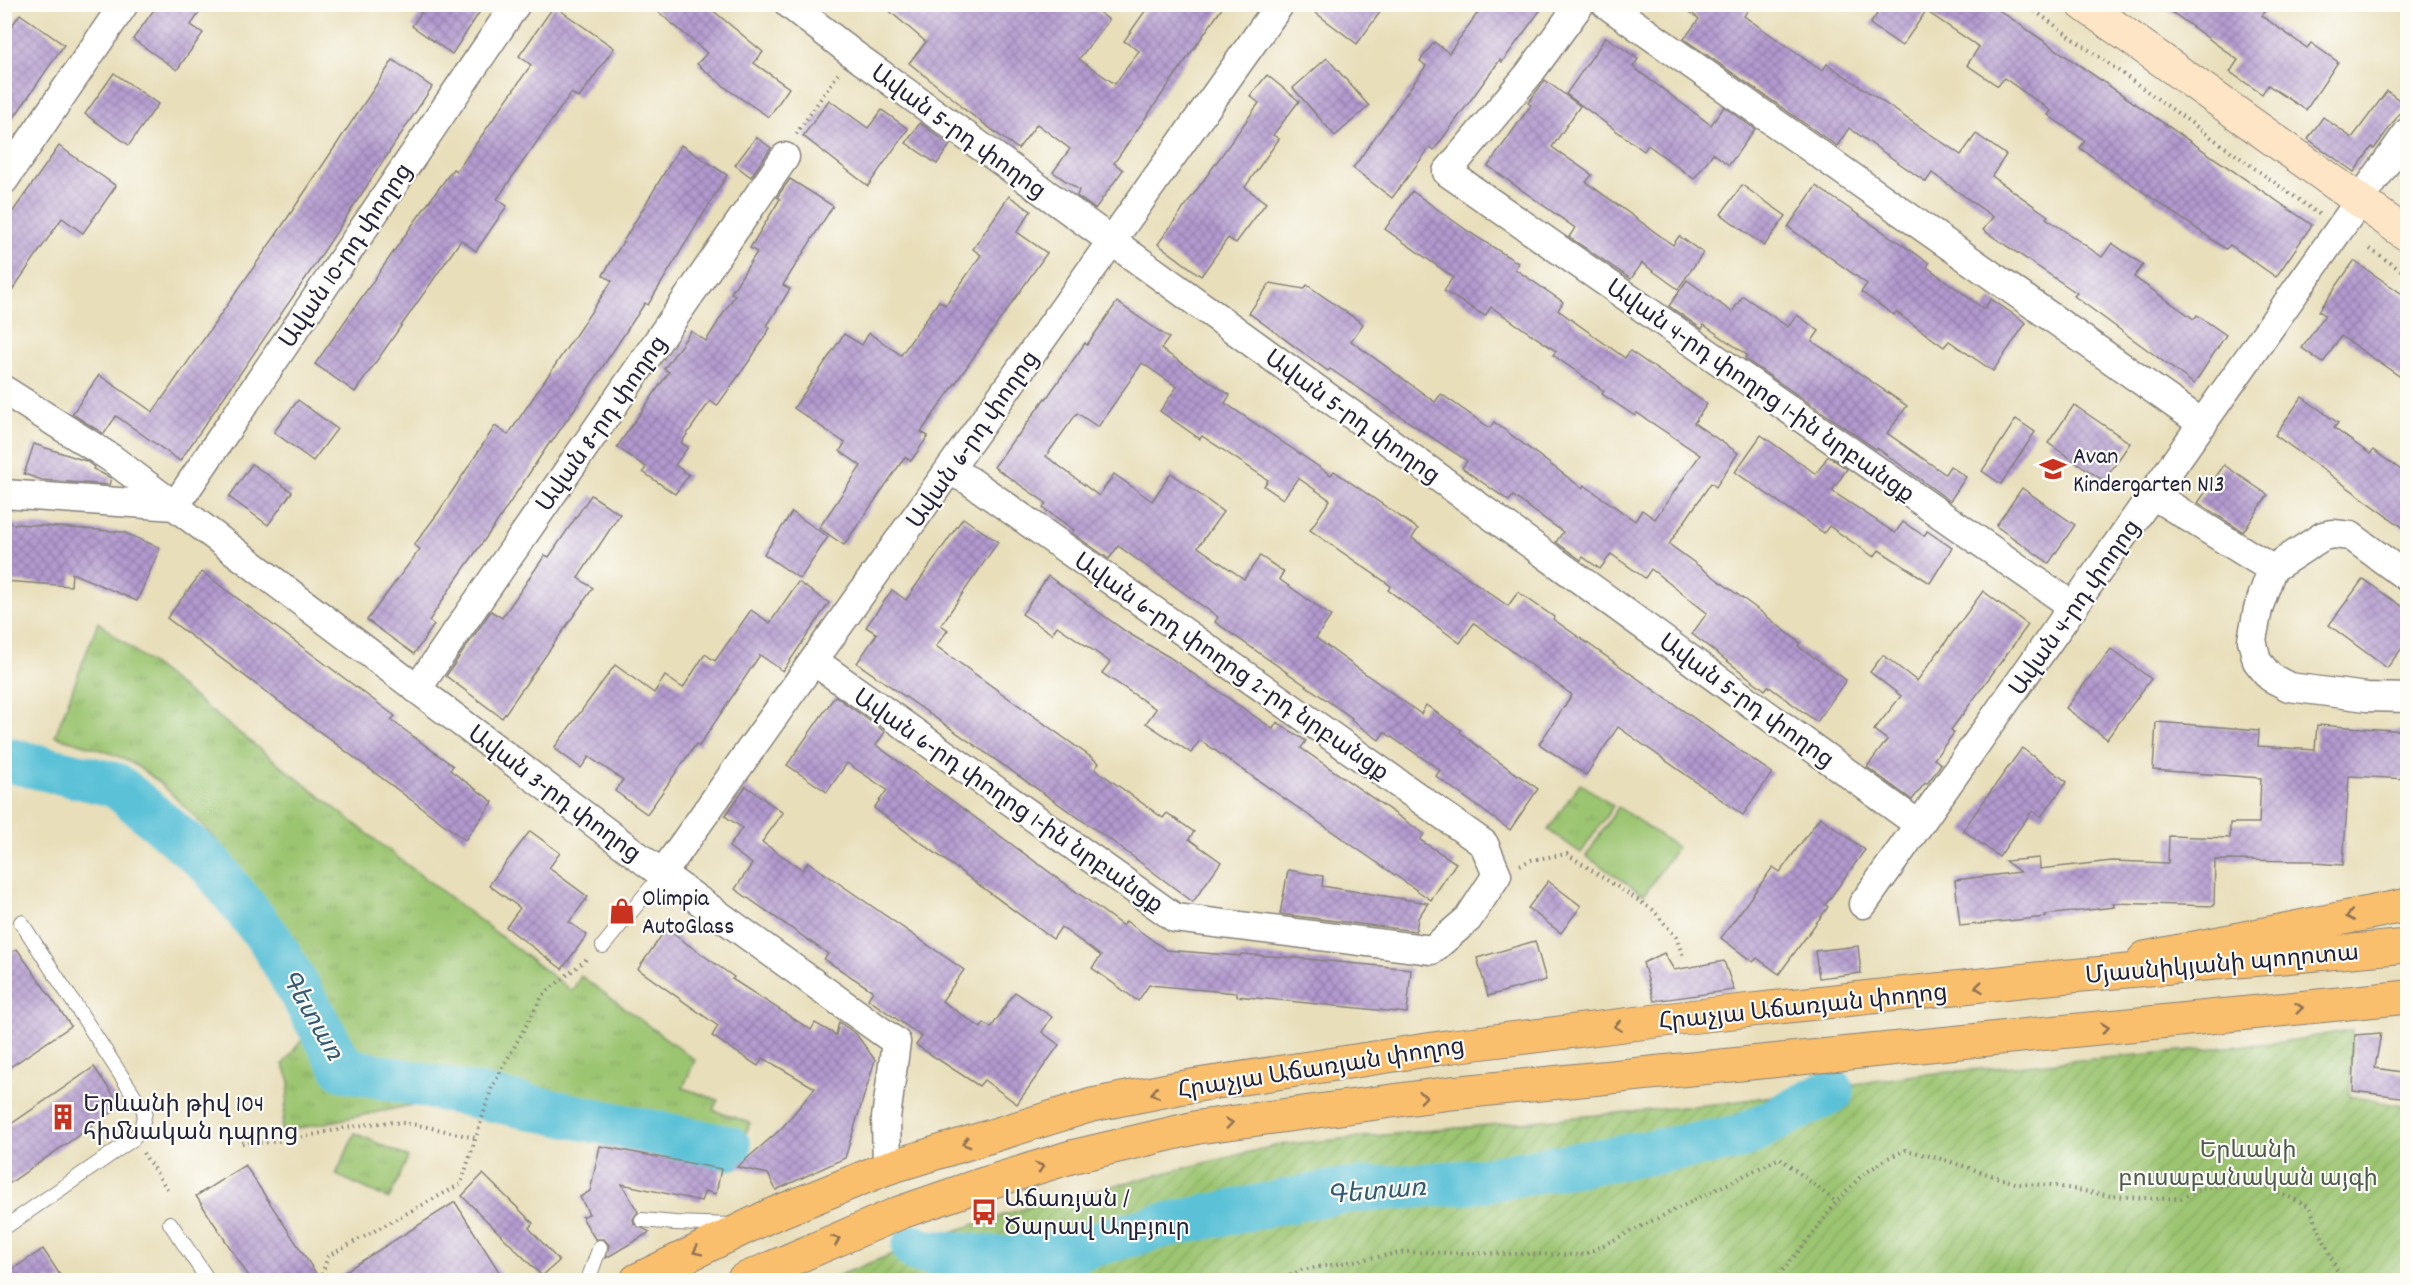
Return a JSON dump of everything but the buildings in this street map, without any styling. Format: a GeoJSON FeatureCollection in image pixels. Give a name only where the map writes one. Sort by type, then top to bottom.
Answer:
{"type":"FeatureCollection","features":[{"type":"Feature","properties":{"kind":"main road"},"geometry":{"type":"LineString","coordinates":[[2037,979],[2408,905]]}},
{"type":"Feature","properties":{"kind":"main road","name":"Մյասնիկյանի պողոտա"},"geometry":{"type":"LineString","coordinates":[[2037,979],[2408,946]]}},
{"type":"Feature","properties":{"kind":"main road","name":"Հրաչյա Աճառյան փողոց"},"geometry":{"type":"LineString","coordinates":[[637,1281],[749,1226],[886,1168],[1092,1105],[1178,1088],[1465,1044],[2037,979]]}},
{"type":"Feature","properties":{"kind":"main road","name":"Հրաչյա Աճառյան փողոց"},"geometry":{"type":"LineString","coordinates":[[743,1281],[899,1213],[974,1187],[1071,1157],[1199,1127],[1451,1093],[2408,997]]}},
{"type":"Feature","properties":{"kind":"street"},"geometry":{"type":"LineString","coordinates":[[4,180],[124,4]]}},
{"type":"Feature","properties":{"kind":"street","name":"Ավան 10-րդ փողոց"},"geometry":{"type":"LineString","coordinates":[[175,506],[516,4]]}},
{"type":"Feature","properties":{"kind":"street","name":"Ավան 5-րդ փողոց"},"geometry":{"type":"LineString","coordinates":[[789,4],[852,54],[1918,824]]}},
{"type":"Feature","properties":{"kind":"street","name":"Ավան 6-րդ փողոց"},"geometry":{"type":"LineString","coordinates":[[662,874],[1280,4]]}},
{"type":"Feature","properties":{"kind":"street","name":"Ավան 4-րդ փողոց 1-ին նրբանցք"},"geometry":{"type":"LineString","coordinates":[[1580,4],[1529,74],[1447,172],[2074,608]]}},
{"type":"Feature","properties":{"kind":"street"},"geometry":{"type":"LineString","coordinates":[[1606,4],[2203,424]]}},
{"type":"Feature","properties":{"kind":"street"},"geometry":{"type":"LineString","coordinates":[[2084,4],[2408,235]]}},
{"type":"Feature","properties":{"kind":"street","name":"Ավան 4-րդ փողոց"},"geometry":{"type":"LineString","coordinates":[[1863,904],[2408,132]]}},
{"type":"Feature","properties":{"kind":"street","name":"Ավան 8-րդ փողոց"},"geometry":{"type":"LineString","coordinates":[[417,689],[785,157]]}},
{"type":"Feature","properties":{"kind":"street","name":"Ավան 3-րդ փողոց"},"geometry":{"type":"LineString","coordinates":[[4,390],[111,458],[662,874],[896,1042],[886,1118],[886,1168]]}},
{"type":"Feature","properties":{"kind":"street","name":"Ավան 6-րդ փողոց 2-րդ նրբանցք"},"geometry":{"type":"LineString","coordinates":[[950,471],[970,481],[1484,844],[1497,875]]}},
{"type":"Feature","properties":{"kind":"street"},"geometry":{"type":"LineString","coordinates":[[4,494],[175,506]]}},
{"type":"Feature","properties":{"kind":"street"},"geometry":{"type":"LineString","coordinates":[[2153,495],[2272,569]]}},
{"type":"Feature","properties":{"kind":"street"},"geometry":{"type":"LineString","coordinates":[[2408,578],[2361,542],[2341,534],[2316,539],[2272,569],[2258,609],[2252,640],[2257,661],[2270,677],[2289,687],[2367,697],[2408,698]]}},
{"type":"Feature","properties":{"kind":"street","name":"Ավան 6-րդ փողոց 1-ին նրբանցք"},"geometry":{"type":"LineString","coordinates":[[814,661],[1175,918],[1432,950],[1468,919],[1497,875]]}},
{"type":"Feature","properties":{"kind":"lane"},"geometry":{"type":"LineString","coordinates":[[603,946],[662,874]]}},
{"type":"Feature","properties":{"kind":"lane"},"geometry":{"type":"LineString","coordinates":[[4,1228],[133,1139],[141,1129],[145,1112],[21,922]]}},
{"type":"Feature","properties":{"kind":"lane"},"geometry":{"type":"LineString","coordinates":[[642,1220],[749,1226]]}},
{"type":"Feature","properties":{"kind":"lane"},"geometry":{"type":"LineString","coordinates":[[170,1222],[208,1281]]}},
{"type":"Feature","properties":{"kind":"lane"},"geometry":{"type":"LineString","coordinates":[[588,1281],[600,1247]]}},
{"type":"Feature","properties":{"kind":"path"},"geometry":{"type":"LineString","coordinates":[[2025,4],[2321,215]]}},
{"type":"Feature","properties":{"kind":"path"},"geometry":{"type":"LineString","coordinates":[[785,157],[785,150],[852,54]]}},
{"type":"Feature","properties":{"kind":"path"},"geometry":{"type":"LineString","coordinates":[[2370,249],[2408,275]]}},
{"type":"Feature","properties":{"kind":"path"},"geometry":{"type":"LineString","coordinates":[[1497,875],[1531,860],[1567,854],[1653,909],[1676,937],[1683,956]]}},
{"type":"Feature","properties":{"kind":"path"},"geometry":{"type":"LineString","coordinates":[[320,1281],[328,1256],[461,1184],[492,1087],[543,995],[603,946]]}},
{"type":"Feature","properties":{"kind":"path"},"geometry":{"type":"LineString","coordinates":[[242,1143],[263,1144],[286,1141],[382,1122],[406,1124],[476,1138]]}},
{"type":"Feature","properties":{"kind":"path"},"geometry":{"type":"LineString","coordinates":[[133,1139],[170,1192]]}},
{"type":"Feature","properties":{"kind":"path"},"geometry":{"type":"LineString","coordinates":[[1774,1281],[1836,1202],[1861,1176],[1888,1158],[1906,1150],[1946,1160],[2018,1184],[2051,1185],[2111,1196],[2181,1198],[2207,1187],[2260,1184],[2309,1206],[2341,1281]]}},
{"type":"Feature","properties":{"kind":"path"},"geometry":{"type":"LineString","coordinates":[[1280,1281],[1302,1270],[1405,1252],[1583,1255],[1780,1158],[1836,1202]]}},
{"type":"Feature","properties":{"kind":"green space"},"geometry":{"type":"Polygon","coordinates":[[[98,622],[572,991],[581,976],[695,1060],[683,1088],[718,1100],[713,1110],[750,1123],[734,1163],[436,1100],[281,1132],[290,1081],[283,1064],[323,1013],[297,957],[266,905],[230,856],[188,810],[153,777],[137,766],[102,750],[55,736],[98,622]]]}},
{"type":"Feature","properties":{"kind":"green space"},"geometry":{"type":"Polygon","coordinates":[[[1580,783],[1613,806],[1581,853],[1548,830],[1580,783]]]}},
{"type":"Feature","properties":{"kind":"green space"},"geometry":{"type":"Polygon","coordinates":[[[1618,807],[1677,847],[1644,895],[1586,856],[1618,807]]]}},
{"type":"Feature","properties":{"kind":"green space","name":"Երևանի բուսաբանական այգի"},"geometry":{"type":"Polygon","coordinates":[[[2352,1030],[2350,1096],[2407,1107],[2407,1280],[827,1280],[935,1237],[1035,1205],[1278,1145],[1725,1103],[1916,1075],[2282,1042],[2352,1030]]]}},
{"type":"Feature","properties":{"kind":"green space"},"geometry":{"type":"Polygon","coordinates":[[[355,1133],[408,1157],[389,1199],[336,1175],[355,1133]]]}},
{"type":"Feature","properties":{"kind":"waterway","name":"Գետառ"},"geometry":{"type":"LineString","coordinates":[[4,759],[116,785],[210,864],[271,941],[344,1069],[729,1148]]}},
{"type":"Feature","properties":{"kind":"waterway","name":"Գետառ"},"geometry":{"type":"LineString","coordinates":[[914,1247],[920,1251],[1001,1259],[1066,1252],[1161,1226],[1334,1192],[1469,1182],[1739,1138],[1832,1091]]}},
{"type":"Feature","properties":{"kind":"place","name":"Avan Kindergarten N13"},"geometry":{"type":"Point","coordinates":[2053,469]}},
{"type":"Feature","properties":{"kind":"place","name":"Olimpia AutoGlass"},"geometry":{"type":"Point","coordinates":[622,911]}},
{"type":"Feature","properties":{"kind":"place","name":"Երևանի թիվ 104 հիմնական դպրոց"},"geometry":{"type":"Point","coordinates":[63,1117]}},
{"type":"Feature","properties":{"kind":"place","name":"Աճառյան / Ծարավ Աղբյուր"},"geometry":{"type":"Point","coordinates":[984,1212]}}]}
